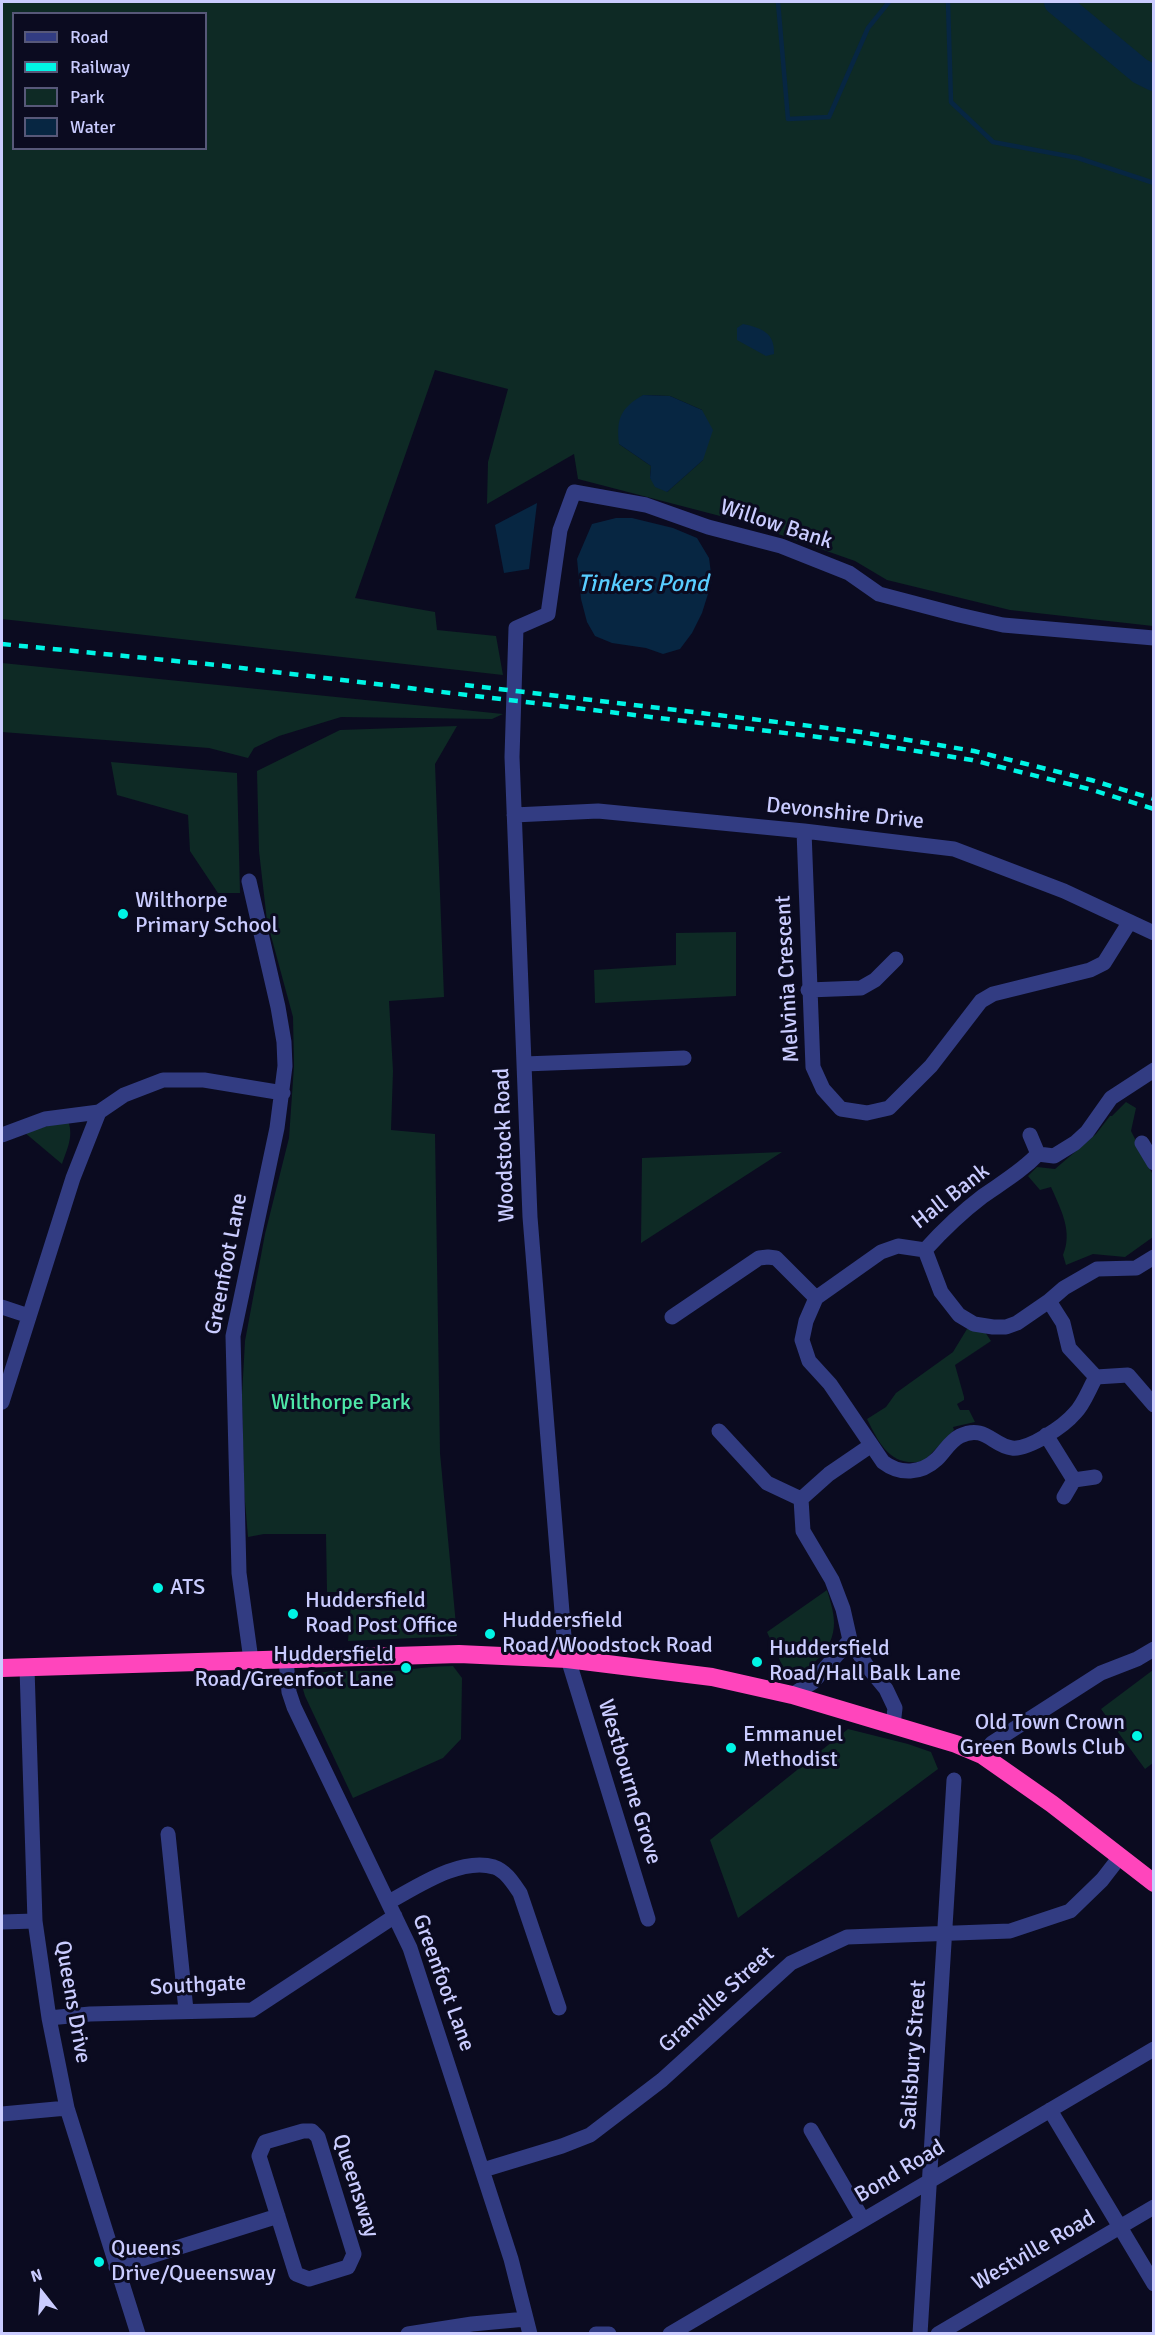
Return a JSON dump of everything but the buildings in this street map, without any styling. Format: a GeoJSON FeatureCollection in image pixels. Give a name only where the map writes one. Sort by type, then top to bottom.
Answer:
{"type":"FeatureCollection","features":[{"type":"Feature","properties":{"kind":"highway"},"geometry":{"type":"LineString","coordinates":[[2,1668],[459,1654],[567,1659],[712,1677],[792,1695],[893,1725],[982,1755],[1052,1804],[1154,1883]]}},
{"type":"Feature","properties":{"kind":"street","name":"Willow Bank"},"geometry":{"type":"LineString","coordinates":[[516,628],[548,614],[560,530],[574,492],[646,505],[708,527],[781,546],[849,573],[879,594],[959,615],[1003,625],[1154,638]]}},
{"type":"Feature","properties":{"kind":"street","name":"Woodstock Road"},"geometry":{"type":"LineString","coordinates":[[516,628],[512,725],[514,815],[530,1217],[567,1659]]}},
{"type":"Feature","properties":{"kind":"street","name":"Devonshire Drive"},"geometry":{"type":"LineString","coordinates":[[514,815],[598,811],[804,831],[954,849],[1064,891],[1154,933]]}},
{"type":"Feature","properties":{"kind":"street","name":"Melvinia Crescent"},"geometry":{"type":"LineString","coordinates":[[804,831],[808,990],[813,1067],[823,1089],[841,1109],[867,1113],[889,1108],[932,1066],[981,1001],[993,994],[1090,970],[1104,963],[1129,923]]}},
{"type":"Feature","properties":{"kind":"street","name":"Greenfoot Lane"},"geometry":{"type":"LineString","coordinates":[[249,881],[284,1042],[283,1093],[233,1335],[239,1573],[251,1660]]}},
{"type":"Feature","properties":{"kind":"street"},"geometry":{"type":"LineString","coordinates":[[808,990],[861,988],[875,980],[896,959]]}},
{"type":"Feature","properties":{"kind":"street"},"geometry":{"type":"LineString","coordinates":[[525,1064],[684,1058]]}},
{"type":"Feature","properties":{"kind":"street"},"geometry":{"type":"LineString","coordinates":[[1030,1134],[1038,1154],[1054,1156],[1075,1143],[1087,1132],[1111,1098],[1154,1070]]}},
{"type":"Feature","properties":{"kind":"street"},"geometry":{"type":"LineString","coordinates":[[2,1135],[45,1119],[99,1112],[124,1095],[163,1080],[204,1080],[283,1093]]}},
{"type":"Feature","properties":{"kind":"street"},"geometry":{"type":"LineString","coordinates":[[2,1402],[73,1178],[99,1112]]}},
{"type":"Feature","properties":{"kind":"street"},"geometry":{"type":"LineString","coordinates":[[1142,1143],[1154,1163]]}},
{"type":"Feature","properties":{"kind":"street","name":"Hall Bank"},"geometry":{"type":"LineString","coordinates":[[816,1298],[881,1252],[898,1246],[925,1250],[944,1228],[1017,1174],[1038,1154]]}},
{"type":"Feature","properties":{"kind":"street"},"geometry":{"type":"LineString","coordinates":[[925,1250],[941,1292],[959,1315],[974,1324],[1006,1327],[1017,1323],[1064,1288],[1097,1269],[1136,1268],[1154,1257]]}},
{"type":"Feature","properties":{"kind":"street"},"geometry":{"type":"LineString","coordinates":[[672,1317],[759,1258],[776,1258],[816,1298],[806,1321],[802,1340],[809,1361],[846,1406],[870,1446],[883,1462],[891,1469],[903,1472],[926,1467],[937,1459],[950,1444],[961,1436],[972,1433],[983,1434],[1012,1449],[1033,1444],[1076,1413],[1096,1377]]}},
{"type":"Feature","properties":{"kind":"street"},"geometry":{"type":"LineString","coordinates":[[1049,1301],[1063,1323],[1069,1348],[1096,1377]]}},
{"type":"Feature","properties":{"kind":"street"},"geometry":{"type":"LineString","coordinates":[[2,1307],[29,1316]]}},
{"type":"Feature","properties":{"kind":"street"},"geometry":{"type":"LineString","coordinates":[[1096,1377],[1128,1375],[1154,1405]]}},
{"type":"Feature","properties":{"kind":"street"},"geometry":{"type":"LineString","coordinates":[[719,1431],[766,1483],[801,1499]]}},
{"type":"Feature","properties":{"kind":"street"},"geometry":{"type":"LineString","coordinates":[[1046,1435],[1074,1480]]}},
{"type":"Feature","properties":{"kind":"street"},"geometry":{"type":"LineString","coordinates":[[801,1499],[829,1474],[870,1446]]}},
{"type":"Feature","properties":{"kind":"street"},"geometry":{"type":"LineString","coordinates":[[1074,1480],[1095,1477]]}},
{"type":"Feature","properties":{"kind":"street"},"geometry":{"type":"LineString","coordinates":[[1065,1497],[1074,1480]]}},
{"type":"Feature","properties":{"kind":"street"},"geometry":{"type":"LineString","coordinates":[[801,1499],[803,1531],[832,1580],[843,1609],[850,1640],[886,1689],[895,1708],[893,1725]]}},
{"type":"Feature","properties":{"kind":"street"},"geometry":{"type":"LineString","coordinates":[[792,1695],[813,1682],[850,1640]]}},
{"type":"Feature","properties":{"kind":"street"},"geometry":{"type":"LineString","coordinates":[[982,1755],[992,1743],[1101,1673],[1137,1659],[1154,1649]]}},
{"type":"Feature","properties":{"kind":"street","name":"Westbourne Grove"},"geometry":{"type":"LineString","coordinates":[[567,1659],[648,1919]]}},
{"type":"Feature","properties":{"kind":"street","name":"Greenfoot Lane"},"geometry":{"type":"LineString","coordinates":[[286,1660],[289,1692],[294,1707],[410,1948],[511,2259],[528,2326]]}},
{"type":"Feature","properties":{"kind":"street","name":"Queens Drive"},"geometry":{"type":"LineString","coordinates":[[27,1668],[36,1921],[49,2018],[67,2108],[138,2334]]}},
{"type":"Feature","properties":{"kind":"street","name":"Salisbury Street"},"geometry":{"type":"LineString","coordinates":[[920,2334],[954,1780]]}},
{"type":"Feature","properties":{"kind":"street"},"geometry":{"type":"LineString","coordinates":[[168,1834],[186,2010]]}},
{"type":"Feature","properties":{"kind":"street","name":"Granville Street"},"geometry":{"type":"LineString","coordinates":[[483,2170],[590,2135],[662,2080],[791,1963],[847,1937],[1010,1931],[1070,1911],[1102,1881],[1119,1858]]}},
{"type":"Feature","properties":{"kind":"street","name":"Southgate"},"geometry":{"type":"LineString","coordinates":[[49,2018],[186,2010],[252,2010],[430,1880],[463,1866],[480,1865],[495,1868],[510,1878],[520,1893],[559,2008]]}},
{"type":"Feature","properties":{"kind":"street"},"geometry":{"type":"LineString","coordinates":[[2,1922],[36,1921]]}},
{"type":"Feature","properties":{"kind":"street","name":"Bond Road"},"geometry":{"type":"LineString","coordinates":[[670,2334],[1154,2049]]}},
{"type":"Feature","properties":{"kind":"street"},"geometry":{"type":"LineString","coordinates":[[2,2114],[67,2108]]}},
{"type":"Feature","properties":{"kind":"street"},"geometry":{"type":"LineString","coordinates":[[1050,2110],[1154,2284]]}},
{"type":"Feature","properties":{"kind":"street"},"geometry":{"type":"LineString","coordinates":[[811,2130],[863,2220]]}},
{"type":"Feature","properties":{"kind":"street","name":"Queensway"},"geometry":{"type":"LineString","coordinates":[[303,2131],[312,2131],[318,2137],[354,2254],[348,2267],[309,2279],[296,2274],[278,2216],[259,2156],[265,2142],[303,2131]]}},
{"type":"Feature","properties":{"kind":"street","name":"Westville Road"},"geometry":{"type":"LineString","coordinates":[[938,2334],[1154,2207]]}},
{"type":"Feature","properties":{"kind":"street"},"geometry":{"type":"LineString","coordinates":[[116,2267],[278,2216]]}},
{"type":"Feature","properties":{"kind":"street"},"geometry":{"type":"LineString","coordinates":[[408,2334],[472,2324],[528,2326]]}},
{"type":"Feature","properties":{"kind":"street"},"geometry":{"type":"LineString","coordinates":[[596,2334],[609,2334]]}},
{"type":"Feature","properties":{"kind":"green space"},"geometry":{"type":"Polygon","coordinates":[[[2,2],[1153,2],[1153,626],[1010,610],[887,580],[855,561],[747,523],[578,479],[574,454],[487,504],[488,462],[508,389],[435,370],[355,598],[435,612],[437,630],[496,636],[503,675],[2,619],[2,2]],[[643,395],[619,444],[651,466],[650,478],[667,492],[703,460],[702,410],[670,396],[643,395]]]}},
{"type":"Feature","properties":{"kind":"green space"},"geometry":{"type":"Polygon","coordinates":[[[2,663],[503,714],[492,719],[341,717],[279,736],[254,748],[248,758],[209,748],[2,732],[2,663]]]}},
{"type":"Feature","properties":{"kind":"green space","name":"Wilthorpe Park"},"geometry":{"type":"Polygon","coordinates":[[[457,726],[435,764],[444,997],[389,1001],[393,1071],[391,1130],[435,1134],[440,1453],[457,1636],[348,1641],[352,1592],[327,1592],[326,1534],[264,1534],[248,1537],[244,1490],[242,1395],[245,1341],[265,1234],[289,1138],[294,1066],[293,1017],[267,921],[259,851],[257,771],[340,730],[457,726]]]}},
{"type":"Feature","properties":{"kind":"green space"},"geometry":{"type":"Polygon","coordinates":[[[111,762],[237,773],[240,893],[218,893],[190,851],[188,815],[117,795],[111,762]]]}},
{"type":"Feature","properties":{"kind":"green space"},"geometry":{"type":"Polygon","coordinates":[[[736,932],[736,996],[595,1003],[594,970],[676,965],[676,933],[736,932]]]}},
{"type":"Feature","properties":{"kind":"green space"},"geometry":{"type":"Polygon","coordinates":[[[1126,1102],[1136,1108],[1131,1131],[1153,1175],[1153,1237],[1125,1257],[1093,1254],[1066,1265],[1063,1255],[1066,1246],[1066,1229],[1051,1187],[1040,1190],[1028,1176],[1037,1167],[1055,1169],[1096,1134],[1110,1116],[1126,1102]]]}},
{"type":"Feature","properties":{"kind":"green space"},"geometry":{"type":"Polygon","coordinates":[[[68,1121],[70,1137],[62,1164],[24,1132],[68,1121]]]}},
{"type":"Feature","properties":{"kind":"green space"},"geometry":{"type":"Polygon","coordinates":[[[782,1152],[641,1243],[642,1158],[782,1152]]]}},
{"type":"Feature","properties":{"kind":"green space"},"geometry":{"type":"Polygon","coordinates":[[[967,1329],[983,1329],[991,1341],[955,1365],[964,1397],[964,1400],[957,1404],[960,1410],[969,1410],[975,1422],[953,1427],[954,1430],[924,1461],[903,1461],[895,1458],[882,1446],[867,1419],[886,1407],[896,1393],[953,1352],[967,1329]]]}},
{"type":"Feature","properties":{"kind":"green space"},"geometry":{"type":"Polygon","coordinates":[[[827,1590],[834,1619],[830,1642],[812,1664],[787,1676],[767,1632],[827,1590]]]}},
{"type":"Feature","properties":{"kind":"green space"},"geometry":{"type":"Polygon","coordinates":[[[453,1666],[462,1678],[461,1739],[443,1758],[353,1798],[305,1696],[302,1686],[307,1676],[340,1671],[396,1671],[453,1666]]]}},
{"type":"Feature","properties":{"kind":"green space","name":"Old Town Crown Green Bowls Club"},"geometry":{"type":"Polygon","coordinates":[[[1153,1670],[1153,1763],[1145,1769],[1101,1709],[1153,1670]]]}},
{"type":"Feature","properties":{"kind":"green space"},"geometry":{"type":"Polygon","coordinates":[[[848,1729],[931,1752],[938,1769],[738,1918],[710,1840],[848,1729]]]}},
{"type":"Feature","properties":{"kind":"water"},"geometry":{"type":"Polygon","coordinates":[[[743,324],[756,327],[770,336],[774,354],[766,356],[737,340],[737,328],[743,324]]]}},
{"type":"Feature","properties":{"kind":"water"},"geometry":{"type":"Polygon","coordinates":[[[643,395],[670,396],[702,410],[713,430],[703,460],[667,492],[655,487],[650,478],[651,466],[619,444],[619,420],[625,409],[643,395]]]}},
{"type":"Feature","properties":{"kind":"water"},"geometry":{"type":"Polygon","coordinates":[[[537,503],[529,569],[504,573],[495,525],[537,503]]]}},
{"type":"Feature","properties":{"kind":"water","name":"Tinkers Pond"},"geometry":{"type":"Polygon","coordinates":[[[616,518],[632,518],[673,528],[697,538],[709,558],[712,581],[702,613],[692,633],[680,649],[663,654],[646,648],[612,643],[595,636],[587,622],[581,599],[577,559],[592,524],[616,518]]]}},
{"type":"Feature","properties":{"kind":"waterway"},"geometry":{"type":"LineString","coordinates":[[778,2],[788,119],[829,117],[868,28],[889,2]]}},
{"type":"Feature","properties":{"kind":"waterway"},"geometry":{"type":"LineString","coordinates":[[948,2],[951,102],[993,142],[1078,158],[1154,183]]}},
{"type":"Feature","properties":{"kind":"waterway"},"geometry":{"type":"LineString","coordinates":[[1057,2],[1140,71],[1154,78]]}},
{"type":"Feature","properties":{"kind":"railway"},"geometry":{"type":"LineString","coordinates":[[2,644],[217,665],[860,742],[972,760],[1089,789],[1154,809]]}},
{"type":"Feature","properties":{"kind":"railway"},"geometry":{"type":"LineString","coordinates":[[465,685],[861,732],[974,751],[1091,780],[1154,799]]}},
{"type":"Feature","properties":{"kind":"place","name":"Wilthorpe Primary School"},"geometry":{"type":"Point","coordinates":[123,914]}},
{"type":"Feature","properties":{"kind":"place","name":"ATS"},"geometry":{"type":"Point","coordinates":[158,1588]}},
{"type":"Feature","properties":{"kind":"place","name":"Huddersfield Road Post Office"},"geometry":{"type":"Point","coordinates":[293,1614]}},
{"type":"Feature","properties":{"kind":"place","name":"Huddersfield Road/Woodstock Road"},"geometry":{"type":"Point","coordinates":[490,1634]}},
{"type":"Feature","properties":{"kind":"place","name":"Huddersfield Road/Hall Balk Lane"},"geometry":{"type":"Point","coordinates":[757,1662]}},
{"type":"Feature","properties":{"kind":"place","name":"Huddersfield Road/Greenfoot Lane"},"geometry":{"type":"Point","coordinates":[406,1668]}},
{"type":"Feature","properties":{"kind":"place","name":"Old Town Crown Green Bowls Club"},"geometry":{"type":"Point","coordinates":[1137,1736]}},
{"type":"Feature","properties":{"kind":"place","name":"Emmanuel Methodist"},"geometry":{"type":"Point","coordinates":[731,1748]}},
{"type":"Feature","properties":{"kind":"place","name":"Queens Drive/Queensway"},"geometry":{"type":"Point","coordinates":[99,2262]}}]}
